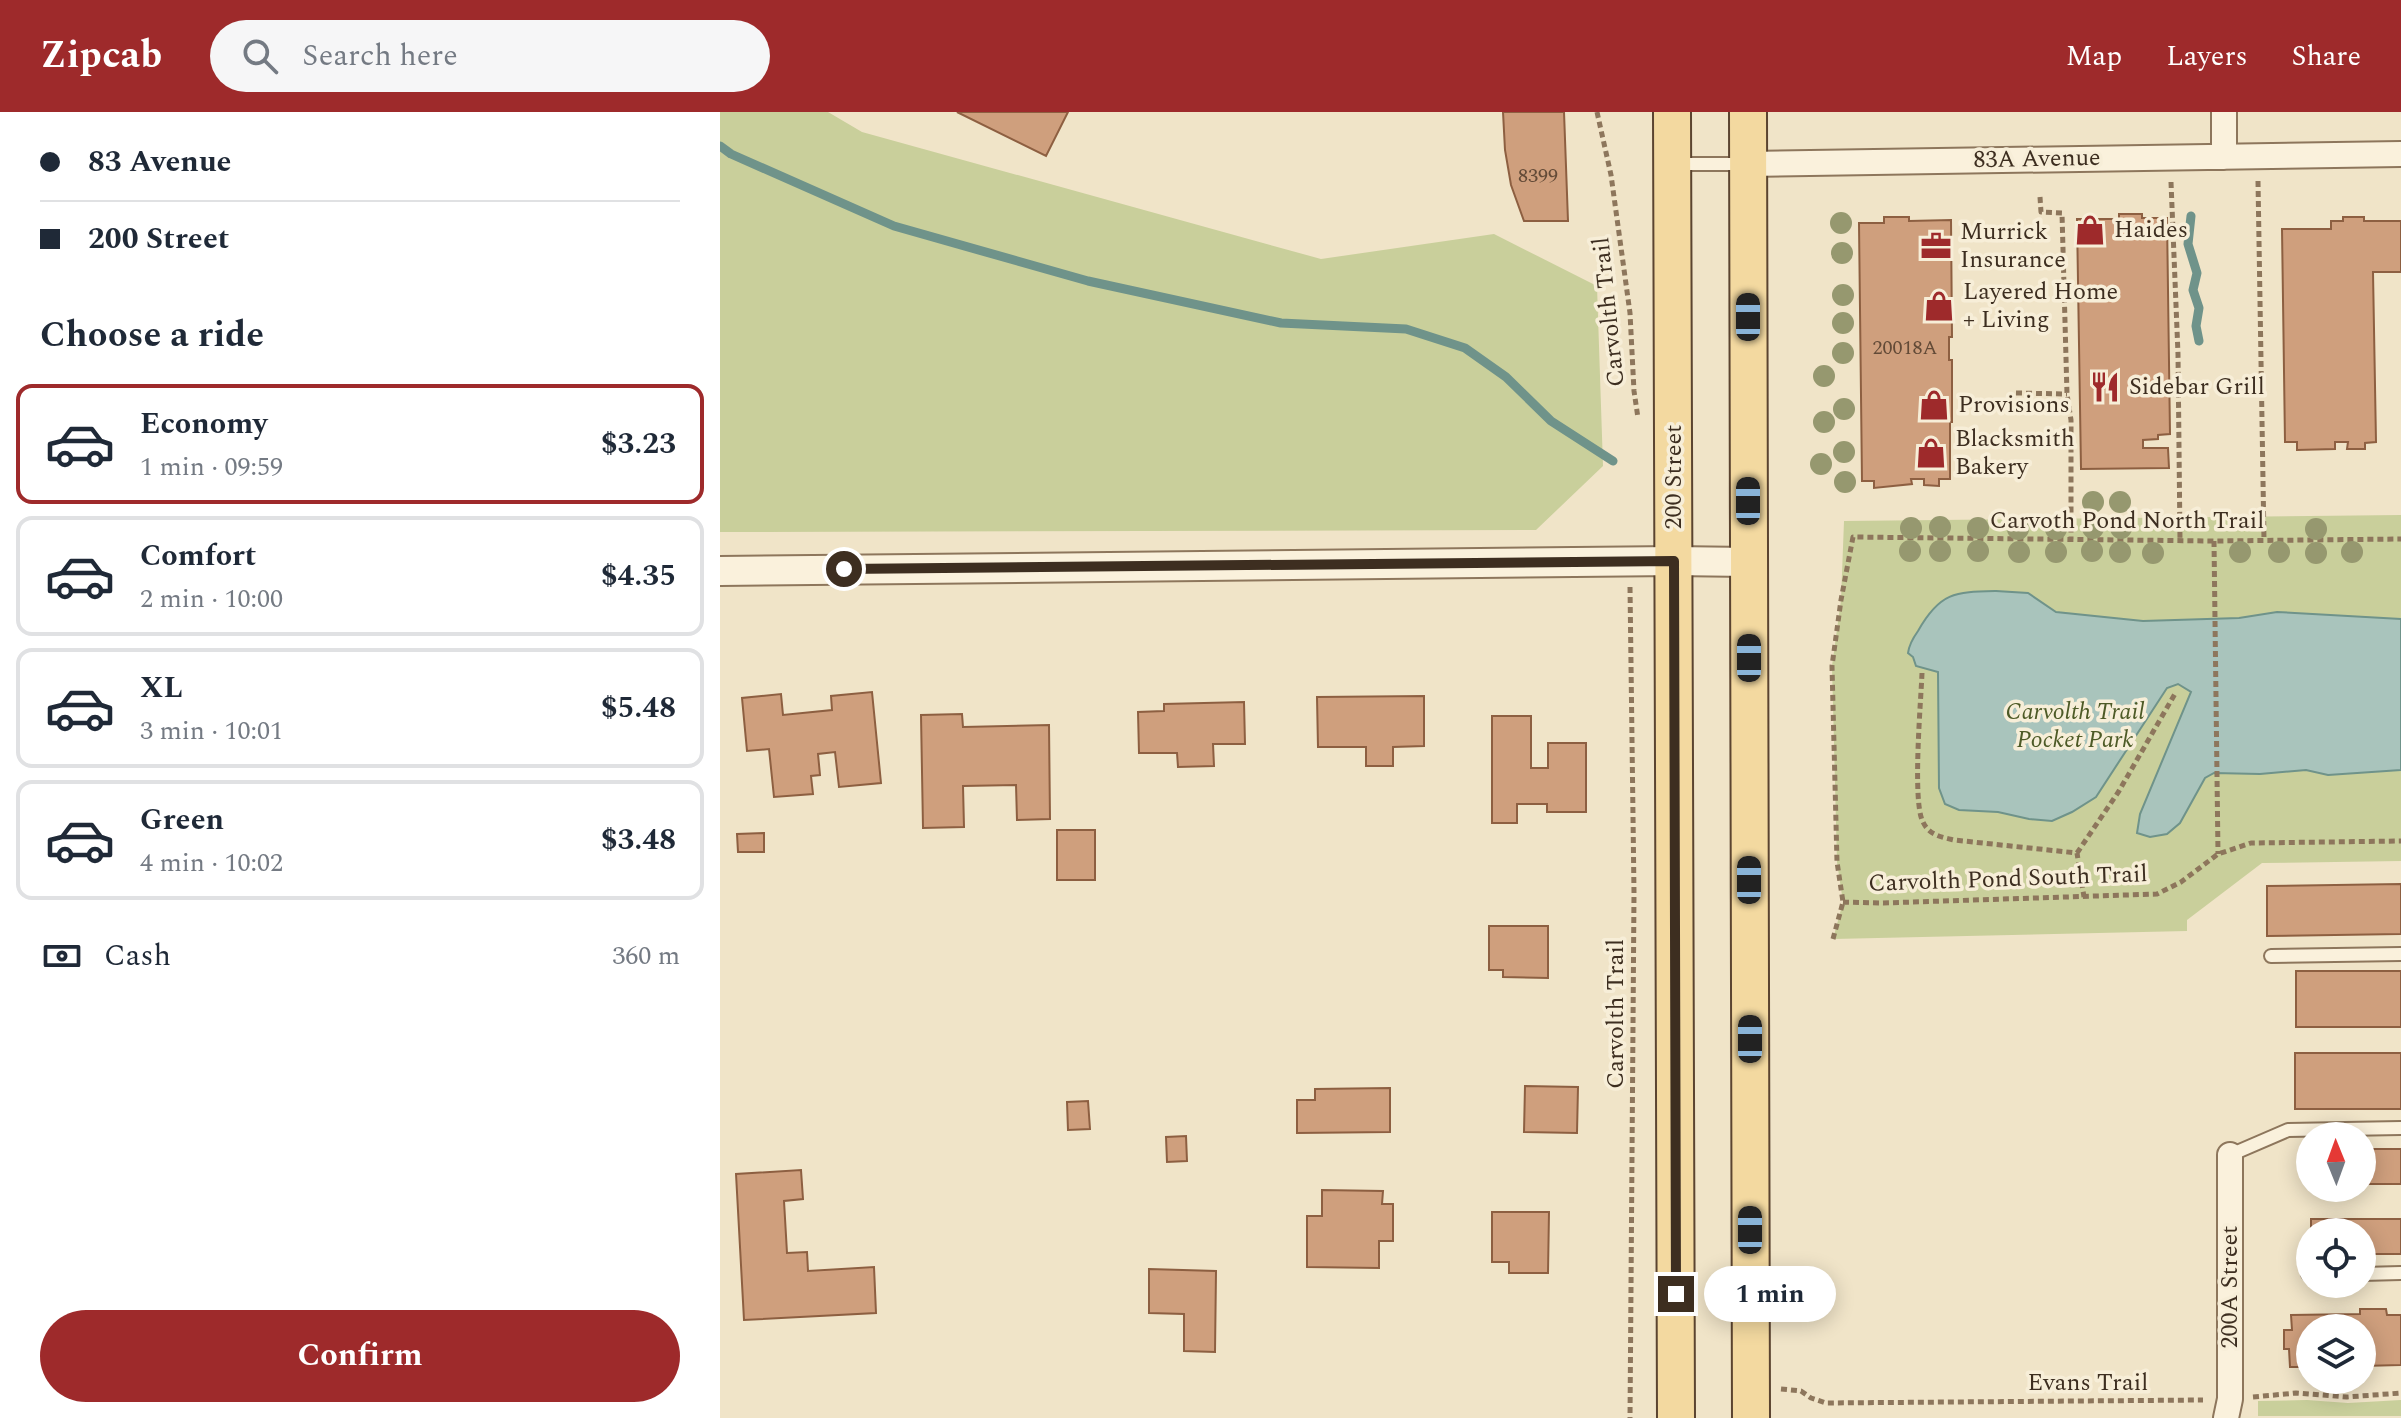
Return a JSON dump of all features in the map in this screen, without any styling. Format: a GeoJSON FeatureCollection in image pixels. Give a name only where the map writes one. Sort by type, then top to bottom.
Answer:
{"type":"FeatureCollection","features":[{"type":"Feature","properties":{"kind":"main road","name":"200 Street"},"geometry":{"type":"LineString","coordinates":[[1672,112],[1676,1418]]}},
{"type":"Feature","properties":{"kind":"main road"},"geometry":{"type":"LineString","coordinates":[[1748,112],[1751,1418]]}},
{"type":"Feature","properties":{"kind":"street"},"geometry":{"type":"LineString","coordinates":[[2224,112],[2224,157]]}},
{"type":"Feature","properties":{"kind":"street","name":"83A Avenue"},"geometry":{"type":"LineString","coordinates":[[1748,164],[2401,154]]}},
{"type":"Feature","properties":{"kind":"street"},"geometry":{"type":"LineString","coordinates":[[720,571],[1748,562]]}},
{"type":"Feature","properties":{"kind":"street","name":"200A Street"},"geometry":{"type":"LineString","coordinates":[[2228,1409],[2230,1155]]}},
{"type":"Feature","properties":{"kind":"lane","name":"83A Avenue"},"geometry":{"type":"LineString","coordinates":[[1672,164],[1748,164]]}},
{"type":"Feature","properties":{"kind":"lane"},"geometry":{"type":"LineString","coordinates":[[2271,956],[2401,954]]}},
{"type":"Feature","properties":{"kind":"lane"},"geometry":{"type":"LineString","coordinates":[[2230,1155],[2288,1130],[2401,1128]]}},
{"type":"Feature","properties":{"kind":"lane"},"geometry":{"type":"LineString","coordinates":[[2376,1274],[2401,1273]]}},
{"type":"Feature","properties":{"kind":"path","name":"Carvolth Trail"},"geometry":{"type":"LineString","coordinates":[[1597,112],[1611,175],[1628,299],[1640,432]]}},
{"type":"Feature","properties":{"kind":"path"},"geometry":{"type":"LineString","coordinates":[[2257,156],[2264,540]]}},
{"type":"Feature","properties":{"kind":"path"},"geometry":{"type":"LineString","coordinates":[[2170,157],[2178,354],[2180,540]]}},
{"type":"Feature","properties":{"kind":"path"},"geometry":{"type":"LineString","coordinates":[[2040,197],[2041,212],[2062,213],[2067,394],[2071,420],[2071,539]]}},
{"type":"Feature","properties":{"kind":"path"},"geometry":{"type":"LineString","coordinates":[[2016,393],[2067,394]]}},
{"type":"Feature","properties":{"kind":"path","name":"Carvoth Pond North Trail"},"geometry":{"type":"LineString","coordinates":[[1843,902],[1837,862],[1832,666],[1853,537],[2214,541],[2401,539]]}},
{"type":"Feature","properties":{"kind":"path"},"geometry":{"type":"LineString","coordinates":[[2214,541],[2218,854]]}},
{"type":"Feature","properties":{"kind":"path","name":"Carvolth Trail"},"geometry":{"type":"LineString","coordinates":[[1629,610],[1634,893],[1630,1418]]}},
{"type":"Feature","properties":{"kind":"path"},"geometry":{"type":"LineString","coordinates":[[1922,673],[1918,751],[1919,812],[1924,825],[1936,836],[1954,840],[2077,853]]}},
{"type":"Feature","properties":{"kind":"path"},"geometry":{"type":"LineString","coordinates":[[2084,897],[2077,853],[2119,791],[2176,692]]}},
{"type":"Feature","properties":{"kind":"path","name":"Carvolth Pond South Trail"},"geometry":{"type":"LineString","coordinates":[[1843,902],[2157,894],[2181,882],[2218,854],[2251,843],[2401,841]]}},
{"type":"Feature","properties":{"kind":"path"},"geometry":{"type":"LineString","coordinates":[[1833,939],[1843,902]]}},
{"type":"Feature","properties":{"kind":"path","name":"Evans Trail"},"geometry":{"type":"LineString","coordinates":[[1779,1389],[1801,1391],[1826,1403],[2228,1409],[2296,1393],[2347,1397],[2401,1393]]}},
{"type":"Feature","properties":{"kind":"green space"},"geometry":{"type":"Polygon","coordinates":[[[720,112],[828,112],[862,132],[1321,259],[1494,234],[1597,286],[1603,466],[1536,530],[720,532],[720,112]]]}},
{"type":"Feature","properties":{"kind":"green space","name":"Carvolth Trail Pocket Park"},"geometry":{"type":"Polygon","coordinates":[[[2401,515],[2401,861],[2262,863],[2187,920],[2187,931],[1833,939],[1843,902],[1837,862],[1832,666],[1841,600],[1844,521],[2401,515]]]}},
{"type":"Feature","properties":{"kind":"green space"},"geometry":{"type":"Polygon","coordinates":[[[2401,1400],[2401,1416],[2258,1416],[2258,1401],[2348,1403],[2401,1400]]]}},
{"type":"Feature","properties":{"kind":"water"},"geometry":{"type":"Polygon","coordinates":[[[1996,591],[2028,593],[2056,612],[2143,621],[2239,618],[2277,612],[2401,619],[2401,770],[2328,775],[2306,770],[2260,774],[2214,773],[2205,778],[2180,823],[2167,834],[2150,837],[2137,833],[2140,814],[2191,692],[2178,684],[2167,688],[2096,797],[2072,812],[2052,821],[1998,812],[1959,810],[1945,804],[1939,788],[1938,672],[1916,666],[1908,653],[1926,618],[1942,601],[1959,594],[1996,591]]]}},
{"type":"Feature","properties":{"kind":"building"},"geometry":{"type":"Polygon","coordinates":[[[957,112],[1068,112],[1046,156],[957,112]]]}},
{"type":"Feature","properties":{"kind":"building"},"geometry":{"type":"Polygon","coordinates":[[[1503,112],[1564,112],[1568,221],[1524,221],[1511,185],[1503,112]]]}},
{"type":"Feature","properties":{"kind":"building"},"geometry":{"type":"Polygon","coordinates":[[[2119,214],[2167,218],[2170,434],[2143,440],[2143,448],[2168,448],[2169,468],[2081,469],[2077,219],[2119,219],[2119,214]]]}},
{"type":"Feature","properties":{"kind":"building"},"geometry":{"type":"Polygon","coordinates":[[[1884,217],[1909,217],[1909,221],[1951,220],[1950,479],[1939,479],[1939,486],[1924,485],[1924,479],[1911,479],[1912,484],[1874,488],[1874,481],[1862,481],[1859,223],[1884,223],[1884,217]]]}},
{"type":"Feature","properties":{"kind":"building"},"geometry":{"type":"Polygon","coordinates":[[[2343,217],[2364,217],[2364,221],[2401,221],[2401,272],[2373,272],[2376,442],[2365,443],[2365,449],[2347,449],[2348,442],[2335,442],[2335,449],[2297,450],[2297,442],[2285,442],[2282,229],[2331,229],[2331,221],[2343,221],[2343,217]]]}},
{"type":"Feature","properties":{"kind":"building"},"geometry":{"type":"Polygon","coordinates":[[[872,692],[881,783],[839,787],[835,752],[818,754],[820,775],[811,776],[813,794],[774,797],[769,749],[747,751],[742,698],[781,694],[783,715],[832,710],[831,696],[872,692]]]}},
{"type":"Feature","properties":{"kind":"building"},"geometry":{"type":"Polygon","coordinates":[[[1424,696],[1424,746],[1393,747],[1393,766],[1366,766],[1366,747],[1318,747],[1317,697],[1424,696]]]}},
{"type":"Feature","properties":{"kind":"building"},"geometry":{"type":"Polygon","coordinates":[[[1244,702],[1245,744],[1213,744],[1214,766],[1178,767],[1177,753],[1139,753],[1138,712],[1164,711],[1164,704],[1244,702]]]}},
{"type":"Feature","properties":{"kind":"building"},"geometry":{"type":"Polygon","coordinates":[[[962,714],[963,727],[1049,725],[1050,819],[1017,820],[1016,785],[963,786],[964,827],[923,828],[921,715],[962,714]]]}},
{"type":"Feature","properties":{"kind":"building"},"geometry":{"type":"Polygon","coordinates":[[[1492,716],[1531,716],[1531,768],[1548,768],[1548,743],[1586,743],[1586,812],[1547,812],[1547,804],[1517,804],[1517,823],[1492,823],[1492,716]]]}},
{"type":"Feature","properties":{"kind":"building"},"geometry":{"type":"Polygon","coordinates":[[[1057,830],[1095,830],[1095,880],[1057,880],[1057,830]]]}},
{"type":"Feature","properties":{"kind":"building"},"geometry":{"type":"Polygon","coordinates":[[[764,833],[764,852],[738,852],[737,834],[764,833]]]}},
{"type":"Feature","properties":{"kind":"building"},"geometry":{"type":"Polygon","coordinates":[[[2401,884],[2401,934],[2267,936],[2267,886],[2401,884]]]}},
{"type":"Feature","properties":{"kind":"building"},"geometry":{"type":"Polygon","coordinates":[[[1489,926],[1548,926],[1548,978],[1503,977],[1503,970],[1489,970],[1489,926]]]}},
{"type":"Feature","properties":{"kind":"building"},"geometry":{"type":"Polygon","coordinates":[[[2296,971],[2401,971],[2401,1027],[2296,1027],[2296,971]]]}},
{"type":"Feature","properties":{"kind":"building"},"geometry":{"type":"Polygon","coordinates":[[[2295,1053],[2401,1053],[2401,1109],[2295,1109],[2295,1053]]]}},
{"type":"Feature","properties":{"kind":"building"},"geometry":{"type":"Polygon","coordinates":[[[1525,1086],[1578,1087],[1577,1133],[1524,1132],[1525,1086]]]}},
{"type":"Feature","properties":{"kind":"building"},"geometry":{"type":"Polygon","coordinates":[[[1390,1088],[1390,1132],[1297,1133],[1297,1100],[1315,1100],[1315,1089],[1390,1088]]]}},
{"type":"Feature","properties":{"kind":"building"},"geometry":{"type":"Polygon","coordinates":[[[1088,1101],[1090,1129],[1068,1130],[1067,1102],[1088,1101]]]}},
{"type":"Feature","properties":{"kind":"building"},"geometry":{"type":"Polygon","coordinates":[[[1186,1136],[1187,1161],[1167,1162],[1166,1137],[1186,1136]]]}},
{"type":"Feature","properties":{"kind":"building"},"geometry":{"type":"Polygon","coordinates":[[[2376,1149],[2401,1149],[2401,1184],[2376,1184],[2376,1149]]]}},
{"type":"Feature","properties":{"kind":"building"},"geometry":{"type":"Polygon","coordinates":[[[801,1170],[803,1199],[784,1201],[787,1253],[807,1252],[808,1271],[874,1267],[876,1313],[744,1320],[736,1174],[801,1170]]]}},
{"type":"Feature","properties":{"kind":"building"},"geometry":{"type":"Polygon","coordinates":[[[1322,1190],[1383,1191],[1382,1204],[1393,1204],[1393,1241],[1379,1241],[1379,1268],[1307,1267],[1307,1216],[1322,1216],[1322,1190]]]}},
{"type":"Feature","properties":{"kind":"building"},"geometry":{"type":"Polygon","coordinates":[[[1492,1212],[1549,1212],[1548,1273],[1509,1273],[1509,1262],[1492,1262],[1492,1212]]]}},
{"type":"Feature","properties":{"kind":"building"},"geometry":{"type":"Polygon","coordinates":[[[2376,1219],[2401,1219],[2401,1254],[2376,1254],[2376,1219]]]}},
{"type":"Feature","properties":{"kind":"building"},"geometry":{"type":"Polygon","coordinates":[[[1149,1269],[1216,1271],[1215,1352],[1184,1351],[1184,1314],[1149,1313],[1149,1269]]]}},
{"type":"Feature","properties":{"kind":"building"},"geometry":{"type":"Polygon","coordinates":[[[2360,1309],[2386,1309],[2387,1315],[2401,1315],[2401,1365],[2376,1366],[2376,1314],[2360,1314],[2360,1309]]]}},
{"type":"Feature","properties":{"kind":"building"},"geometry":{"type":"Polygon","coordinates":[[[2291,1315],[2296,1315],[2296,1367],[2290,1367],[2289,1349],[2284,1349],[2284,1330],[2292,1330],[2291,1315]]]}},
{"type":"Feature","properties":{"kind":"waterway"},"geometry":{"type":"LineString","coordinates":[[720,146],[731,154],[894,226],[1088,281],[1281,323],[1406,329],[1465,348],[1506,377],[1551,421],[1613,461]]}},
{"type":"Feature","properties":{"kind":"waterway"},"geometry":{"type":"LineString","coordinates":[[2191,216],[2188,244],[2197,273],[2193,290],[2199,308],[2196,326],[2199,341]]}},
{"type":"Feature","properties":{"kind":"place","name":"Haides"},"geometry":{"type":"Point","coordinates":[2090,230]}},
{"type":"Feature","properties":{"kind":"place","name":"Murrick Insurance"},"geometry":{"type":"Point","coordinates":[1936,246]}},
{"type":"Feature","properties":{"kind":"place","name":"Layered Home + Living"},"geometry":{"type":"Point","coordinates":[1939,306]}},
{"type":"Feature","properties":{"kind":"place","name":"Sidebar Grill"},"geometry":{"type":"Point","coordinates":[2105,387]}},
{"type":"Feature","properties":{"kind":"place","name":"Provisions"},"geometry":{"type":"Point","coordinates":[1934,405]}},
{"type":"Feature","properties":{"kind":"place","name":"Blacksmith Bakery"},"geometry":{"type":"Point","coordinates":[1931,453]}},
{"type":"Feature","properties":{"kind":"route"},"geometry":{"type":"LineString","coordinates":[[844,569],[1674,561],[1676,1294]]}}]}
